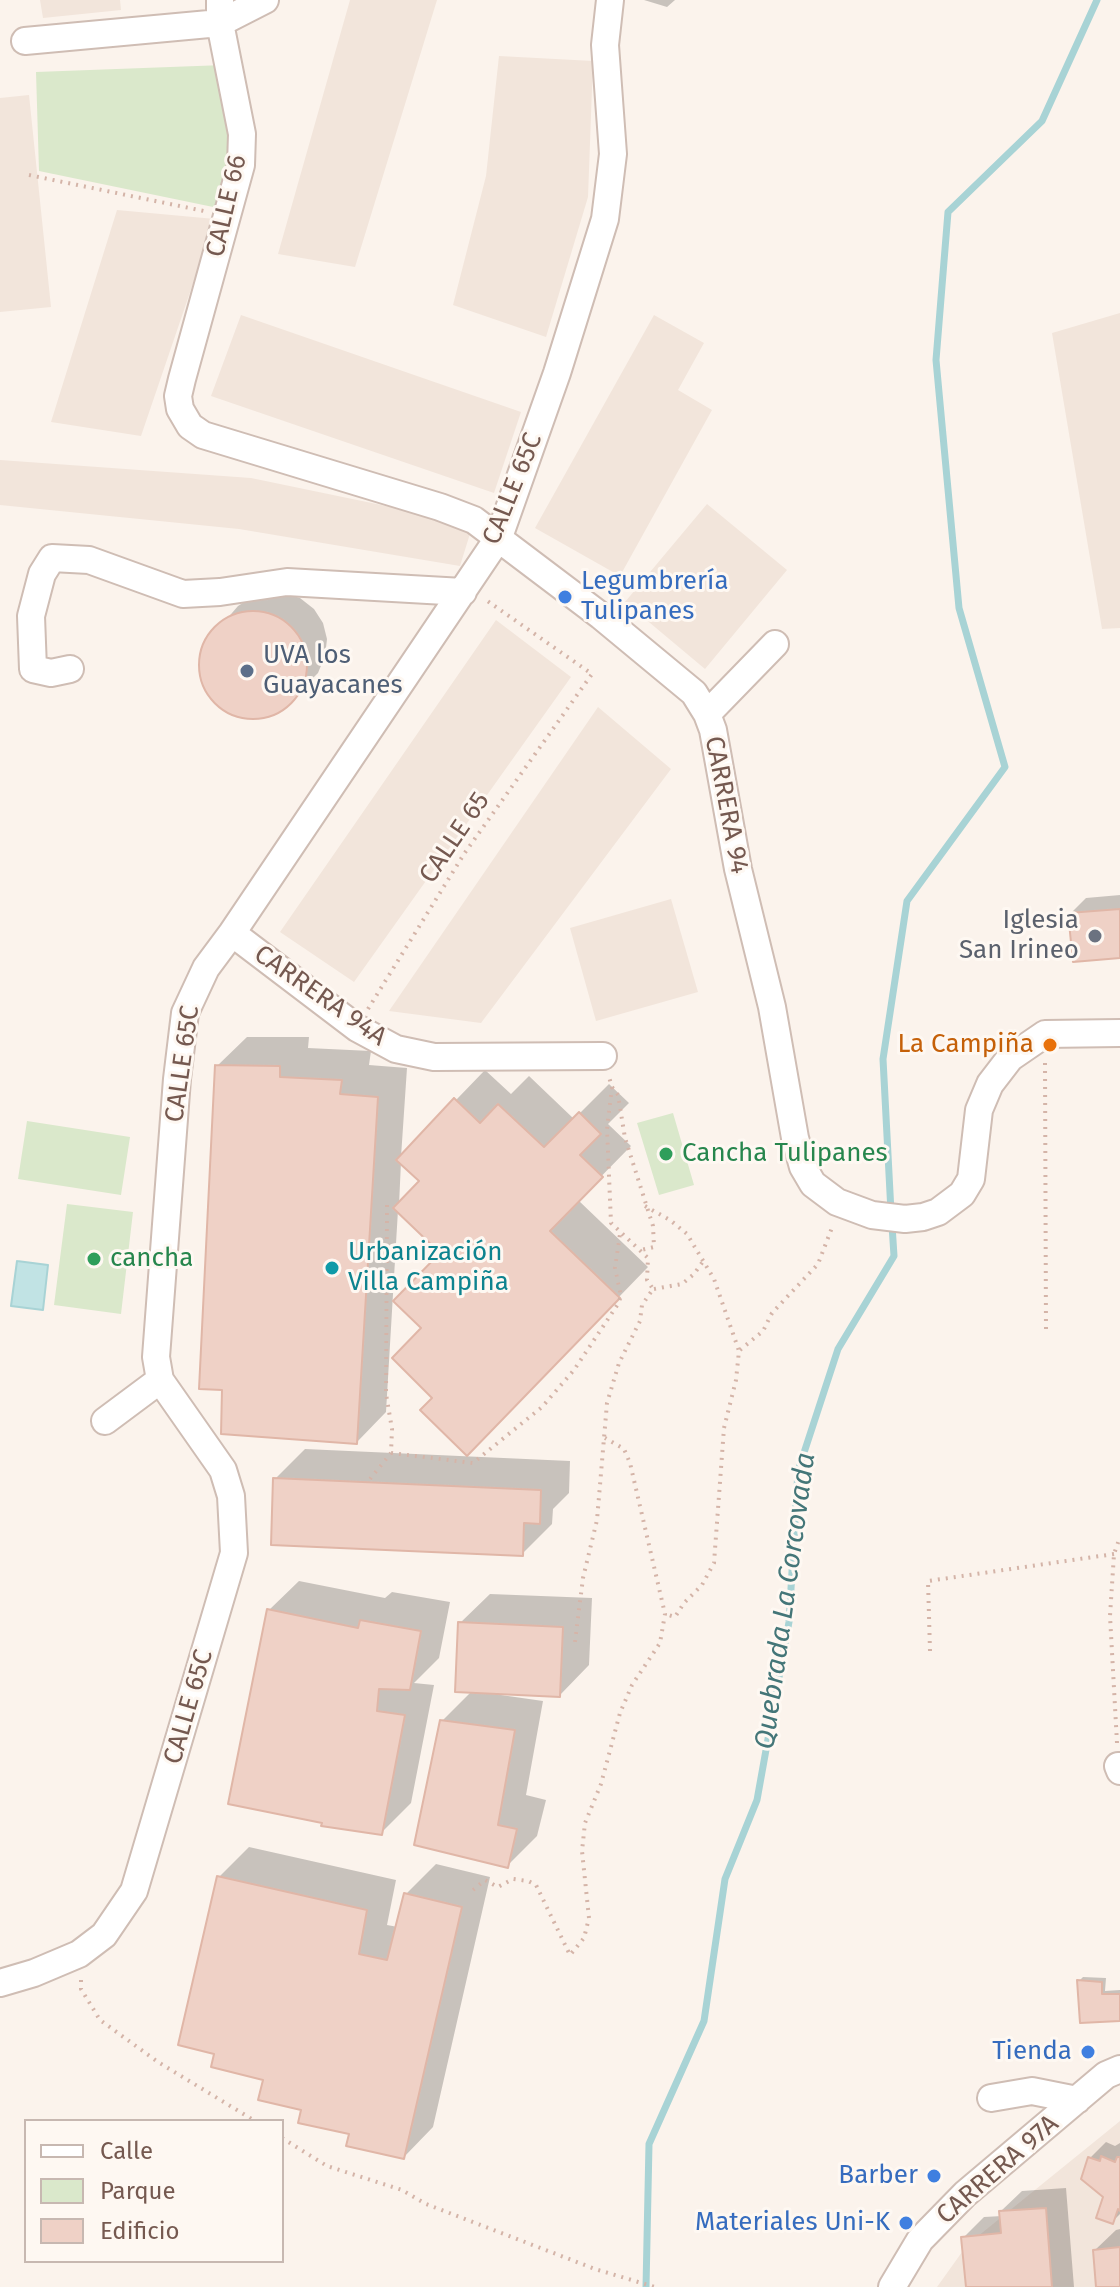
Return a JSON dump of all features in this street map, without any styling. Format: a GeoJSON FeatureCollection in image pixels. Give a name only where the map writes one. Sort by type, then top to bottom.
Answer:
{"type":"FeatureCollection","features":[{"type":"Feature","properties":{"kind":"street"},"geometry":{"type":"LineString","coordinates":[[25,41],[220,12],[265,0]]}},
{"type":"Feature","properties":{"kind":"street","name":"CALLE 65C"},"geometry":{"type":"LineString","coordinates":[[0,1983],[79,1954],[104,1935],[134,1891],[234,1553],[231,1496],[223,1470],[160,1380],[156,1357],[177,1079],[185,1013],[206,968],[499,537],[557,373],[605,219],[613,154],[605,45],[610,0]]}},
{"type":"Feature","properties":{"kind":"street","name":"CALLE 66"},"geometry":{"type":"LineString","coordinates":[[180,409],[178,396],[182,379],[241,165],[242,134],[220,12]]}},
{"type":"Feature","properties":{"kind":"street","name":"CARRERA 94"},"geometry":{"type":"LineString","coordinates":[[180,409],[190,426],[203,435],[474,520],[694,693],[707,714],[717,748],[738,869],[772,1007],[799,1153],[813,1184],[837,1202],[863,1212],[905,1219],[923,1217],[952,1204],[971,1179],[979,1110],[990,1084],[1010,1058],[1045,1034]]}},
{"type":"Feature","properties":{"kind":"street"},"geometry":{"type":"LineString","coordinates":[[70,669],[51,673],[33,669],[31,616],[42,574],[52,558],[89,560],[183,594],[287,582],[465,589]]}},
{"type":"Feature","properties":{"kind":"street"},"geometry":{"type":"LineString","coordinates":[[707,714],[775,644]]}},
{"type":"Feature","properties":{"kind":"street","name":"CARRERA 94A"},"geometry":{"type":"LineString","coordinates":[[232,933],[357,1028],[396,1049],[434,1057],[603,1056]]}},
{"type":"Feature","properties":{"kind":"street"},"geometry":{"type":"LineString","coordinates":[[1045,1034],[1120,1033]]}},
{"type":"Feature","properties":{"kind":"street"},"geometry":{"type":"LineString","coordinates":[[105,1421],[160,1380]]}},
{"type":"Feature","properties":{"kind":"street","name":"CARRERA 97A"},"geometry":{"type":"LineString","coordinates":[[892,2287],[920,2240],[965,2194],[1106,2075],[1120,2069]]}},
{"type":"Feature","properties":{"kind":"street"},"geometry":{"type":"LineString","coordinates":[[991,2098],[1032,2091],[1077,2100]]}},
{"type":"Feature","properties":{"kind":"path"},"geometry":{"type":"LineString","coordinates":[[29,175],[226,215]]}},
{"type":"Feature","properties":{"kind":"path","name":"CALLE 65"},"geometry":{"type":"LineString","coordinates":[[357,1028],[464,854],[592,674],[465,589]]}},
{"type":"Feature","properties":{"kind":"path"},"geometry":{"type":"LineString","coordinates":[[1045,1034],[1046,1333]]}},
{"type":"Feature","properties":{"kind":"path"},"geometry":{"type":"LineString","coordinates":[[603,1056],[612,1087],[618,1095],[625,1138],[653,1226],[654,1247],[641,1250]]}},
{"type":"Feature","properties":{"kind":"path"},"geometry":{"type":"LineString","coordinates":[[612,1087],[607,1129],[611,1223],[648,1258],[647,1280],[653,1289]]}},
{"type":"Feature","properties":{"kind":"path"},"geometry":{"type":"LineString","coordinates":[[370,1479],[391,1453],[392,1429],[386,1394],[387,1205]]}},
{"type":"Feature","properties":{"kind":"path"},"geometry":{"type":"LineString","coordinates":[[645,1206],[687,1234],[704,1260],[721,1295],[739,1351],[736,1380],[724,1428],[714,1563],[702,1585],[675,1617],[665,1614]]}},
{"type":"Feature","properties":{"kind":"path"},"geometry":{"type":"LineString","coordinates":[[739,1351],[763,1331],[772,1313],[818,1264],[830,1228],[863,1212]]}},
{"type":"Feature","properties":{"kind":"path"},"geometry":{"type":"LineString","coordinates":[[391,1453],[473,1463],[542,1407],[574,1370],[618,1304],[621,1296],[615,1268],[620,1234]]}},
{"type":"Feature","properties":{"kind":"path"},"geometry":{"type":"LineString","coordinates":[[575,1642],[583,1578],[597,1520],[607,1403],[619,1363],[640,1321],[642,1305],[653,1289],[682,1284],[704,1260]]}},
{"type":"Feature","properties":{"kind":"path"},"geometry":{"type":"LineString","coordinates":[[473,1890],[485,1880],[498,1887],[513,1879],[528,1881],[536,1885],[570,1955],[584,1938],[589,1918],[582,1851],[585,1823],[601,1784],[620,1713],[632,1685],[660,1643],[665,1614],[630,1463],[624,1449],[605,1438]]}},
{"type":"Feature","properties":{"kind":"path"},"geometry":{"type":"LineString","coordinates":[[1119,1768],[1110,1616],[1114,1554],[1120,1537]]}},
{"type":"Feature","properties":{"kind":"path"},"geometry":{"type":"LineString","coordinates":[[930,1651],[928,1581],[1114,1554]]}},
{"type":"Feature","properties":{"kind":"path"},"geometry":{"type":"LineString","coordinates":[[79,1954],[81,1989],[100,2020],[158,2062],[252,2119]]}},
{"type":"Feature","properties":{"kind":"path"},"geometry":{"type":"LineString","coordinates":[[284,2139],[327,2166],[402,2190],[426,2204],[595,2269],[655,2287]]}},
{"type":"Feature","properties":{"kind":"shaded area"},"geometry":{"type":"Polygon","coordinates":[[[40,0],[120,0],[121,10],[43,18],[40,0]]]}},
{"type":"Feature","properties":{"kind":"shaded area"},"geometry":{"type":"Polygon","coordinates":[[[350,0],[437,0],[355,267],[278,254],[350,0]]]}},
{"type":"Feature","properties":{"kind":"shaded area"},"geometry":{"type":"Polygon","coordinates":[[[499,56],[593,61],[588,197],[546,337],[453,305],[486,176],[499,56]]]}},
{"type":"Feature","properties":{"kind":"shaded area"},"geometry":{"type":"Polygon","coordinates":[[[29,95],[51,307],[0,312],[0,98],[29,95]]]}},
{"type":"Feature","properties":{"kind":"shaded area"},"geometry":{"type":"Polygon","coordinates":[[[117,210],[215,219],[141,436],[51,422],[117,210]]]}},
{"type":"Feature","properties":{"kind":"shaded area"},"geometry":{"type":"Polygon","coordinates":[[[1120,313],[1120,628],[1102,629],[1052,333],[1120,313]]]}},
{"type":"Feature","properties":{"kind":"shaded area"},"geometry":{"type":"Polygon","coordinates":[[[241,315],[521,412],[494,493],[211,396],[241,315]]]}},
{"type":"Feature","properties":{"kind":"shaded area"},"geometry":{"type":"Polygon","coordinates":[[[654,315],[704,343],[678,390],[712,410],[620,576],[535,528],[654,315]]]}},
{"type":"Feature","properties":{"kind":"shaded area"},"geometry":{"type":"Polygon","coordinates":[[[0,460],[251,478],[473,524],[460,566],[239,529],[0,505],[0,460]]]}},
{"type":"Feature","properties":{"kind":"shaded area"},"geometry":{"type":"Polygon","coordinates":[[[707,504],[787,570],[705,669],[625,602],[707,504]]]}},
{"type":"Feature","properties":{"kind":"shaded area"},"geometry":{"type":"Polygon","coordinates":[[[496,620],[571,677],[354,982],[280,932],[496,620]]]}},
{"type":"Feature","properties":{"kind":"shaded area"},"geometry":{"type":"Polygon","coordinates":[[[598,707],[671,769],[481,1023],[389,1011],[598,707]]]}},
{"type":"Feature","properties":{"kind":"shaded area"},"geometry":{"type":"Polygon","coordinates":[[[671,899],[698,992],[596,1021],[570,928],[671,899]]]}},
{"type":"Feature","properties":{"kind":"shaded area"},"geometry":{"type":"Polygon","coordinates":[[[1120,2121],[1120,2287],[937,2287],[967,2245],[1120,2121]]]}},
{"type":"Feature","properties":{"kind":"green space"},"geometry":{"type":"Polygon","coordinates":[[[224,65],[234,138],[218,208],[39,171],[36,72],[224,65]]]}},
{"type":"Feature","properties":{"kind":"green space","name":"Cancha Tulipanes"},"geometry":{"type":"Polygon","coordinates":[[[673,1113],[694,1185],[659,1195],[637,1123],[673,1113]]]}},
{"type":"Feature","properties":{"kind":"green space","name":"cancha"},"geometry":{"type":"Polygon","coordinates":[[[27,1121],[130,1137],[121,1195],[18,1179],[27,1121]]]}},
{"type":"Feature","properties":{"kind":"green space","name":"cancha"},"geometry":{"type":"Polygon","coordinates":[[[67,1204],[133,1212],[121,1314],[54,1305],[67,1204]]]}},
{"type":"Feature","properties":{"kind":"water"},"geometry":{"type":"Polygon","coordinates":[[[17,1261],[48,1265],[43,1310],[11,1306],[17,1261]]]}},
{"type":"Feature","properties":{"kind":"building"},"geometry":{"type":"Polygon","coordinates":[[[253,611],[274,615],[291,627],[303,644],[307,665],[303,686],[291,703],[274,715],[253,719],[232,715],[215,703],[203,686],[199,665],[203,644],[215,627],[232,615],[253,611]]]}},
{"type":"Feature","properties":{"kind":"building","name":"Iglesia San Irineo"},"geometry":{"type":"Polygon","coordinates":[[[1120,909],[1120,958],[1073,962],[1068,913],[1120,909]]]}},
{"type":"Feature","properties":{"kind":"building"},"geometry":{"type":"Polygon","coordinates":[[[215,1065],[280,1066],[280,1077],[342,1080],[340,1094],[378,1097],[357,1444],[221,1434],[222,1390],[199,1389],[215,1065]]]}},
{"type":"Feature","properties":{"kind":"building"},"geometry":{"type":"Polygon","coordinates":[[[454,1098],[480,1123],[498,1104],[544,1147],[579,1112],[601,1134],[580,1155],[603,1177],[550,1231],[620,1298],[467,1456],[420,1410],[432,1398],[392,1358],[421,1328],[393,1301],[440,1253],[393,1208],[419,1181],[396,1160],[454,1098]]]}},
{"type":"Feature","properties":{"kind":"building"},"geometry":{"type":"Polygon","coordinates":[[[273,1478],[541,1490],[540,1524],[524,1523],[523,1556],[271,1545],[273,1478]]]}},
{"type":"Feature","properties":{"kind":"building"},"geometry":{"type":"Polygon","coordinates":[[[267,1609],[358,1628],[360,1620],[421,1631],[410,1690],[379,1689],[377,1711],[405,1715],[382,1835],[321,1826],[322,1823],[228,1804],[267,1609]]]}},
{"type":"Feature","properties":{"kind":"building"},"geometry":{"type":"Polygon","coordinates":[[[458,1622],[563,1627],[560,1697],[455,1692],[458,1622]]]}},
{"type":"Feature","properties":{"kind":"building"},"geometry":{"type":"Polygon","coordinates":[[[440,1720],[515,1730],[498,1825],[517,1829],[508,1868],[414,1845],[440,1720]]]}},
{"type":"Feature","properties":{"kind":"building"},"geometry":{"type":"Polygon","coordinates":[[[217,1876],[367,1910],[359,1954],[387,1960],[404,1893],[462,1907],[404,2159],[346,2146],[349,2134],[298,2123],[301,2110],[258,2100],[263,2080],[211,2067],[214,2054],[178,2045],[217,1876]]]}},
{"type":"Feature","properties":{"kind":"building"},"geometry":{"type":"Polygon","coordinates":[[[1077,1980],[1102,1982],[1102,1994],[1120,1994],[1120,2021],[1080,2023],[1077,1980]]]}},
{"type":"Feature","properties":{"kind":"building"},"geometry":{"type":"Polygon","coordinates":[[[1101,2156],[1115,2162],[1120,2157],[1120,2211],[1118,2209],[1113,2224],[1096,2218],[1103,2197],[1081,2179],[1088,2157],[1100,2161],[1101,2156]]]}},
{"type":"Feature","properties":{"kind":"building"},"geometry":{"type":"Polygon","coordinates":[[[1046,2208],[1052,2287],[966,2287],[961,2237],[1001,2233],[999,2211],[1046,2208]]]}},
{"type":"Feature","properties":{"kind":"building"},"geometry":{"type":"Polygon","coordinates":[[[1120,2247],[1120,2287],[1096,2287],[1093,2250],[1120,2247]]]}},
{"type":"Feature","properties":{"kind":"waterway","name":"Quebrada La Corcovada"},"geometry":{"type":"LineString","coordinates":[[891,1212],[883,1059],[907,901],[1005,767],[959,608],[936,360],[948,212],[1042,121],[1097,0]]}},
{"type":"Feature","properties":{"kind":"waterway","name":"Quebrada La Corcovada"},"geometry":{"type":"LineString","coordinates":[[646,2287],[649,2144],[704,2021],[725,1879],[757,1800],[789,1622],[798,1471],[838,1349],[894,1256],[892,1225]]}},
{"type":"Feature","properties":{"kind":"place","name":"Legumbrería Tulipanes"},"geometry":{"type":"Point","coordinates":[565,597]}},
{"type":"Feature","properties":{"kind":"place","name":"UVA los Guayacanes"},"geometry":{"type":"Point","coordinates":[247,671]}},
{"type":"Feature","properties":{"kind":"place","name":"Iglesia San Irineo"},"geometry":{"type":"Point","coordinates":[1095,936]}},
{"type":"Feature","properties":{"kind":"place","name":"La Campiña"},"geometry":{"type":"Point","coordinates":[1050,1045]}},
{"type":"Feature","properties":{"kind":"place","name":"Cancha Tulipanes"},"geometry":{"type":"Point","coordinates":[666,1154]}},
{"type":"Feature","properties":{"kind":"place","name":"cancha"},"geometry":{"type":"Point","coordinates":[94,1259]}},
{"type":"Feature","properties":{"kind":"place","name":"Urbanización Villa Campiña"},"geometry":{"type":"Point","coordinates":[332,1268]}},
{"type":"Feature","properties":{"kind":"place","name":"Tienda"},"geometry":{"type":"Point","coordinates":[1088,2052]}},
{"type":"Feature","properties":{"kind":"place","name":"Barber"},"geometry":{"type":"Point","coordinates":[934,2176]}},
{"type":"Feature","properties":{"kind":"place","name":"Materiales Uni-K"},"geometry":{"type":"Point","coordinates":[906,2223]}}]}
